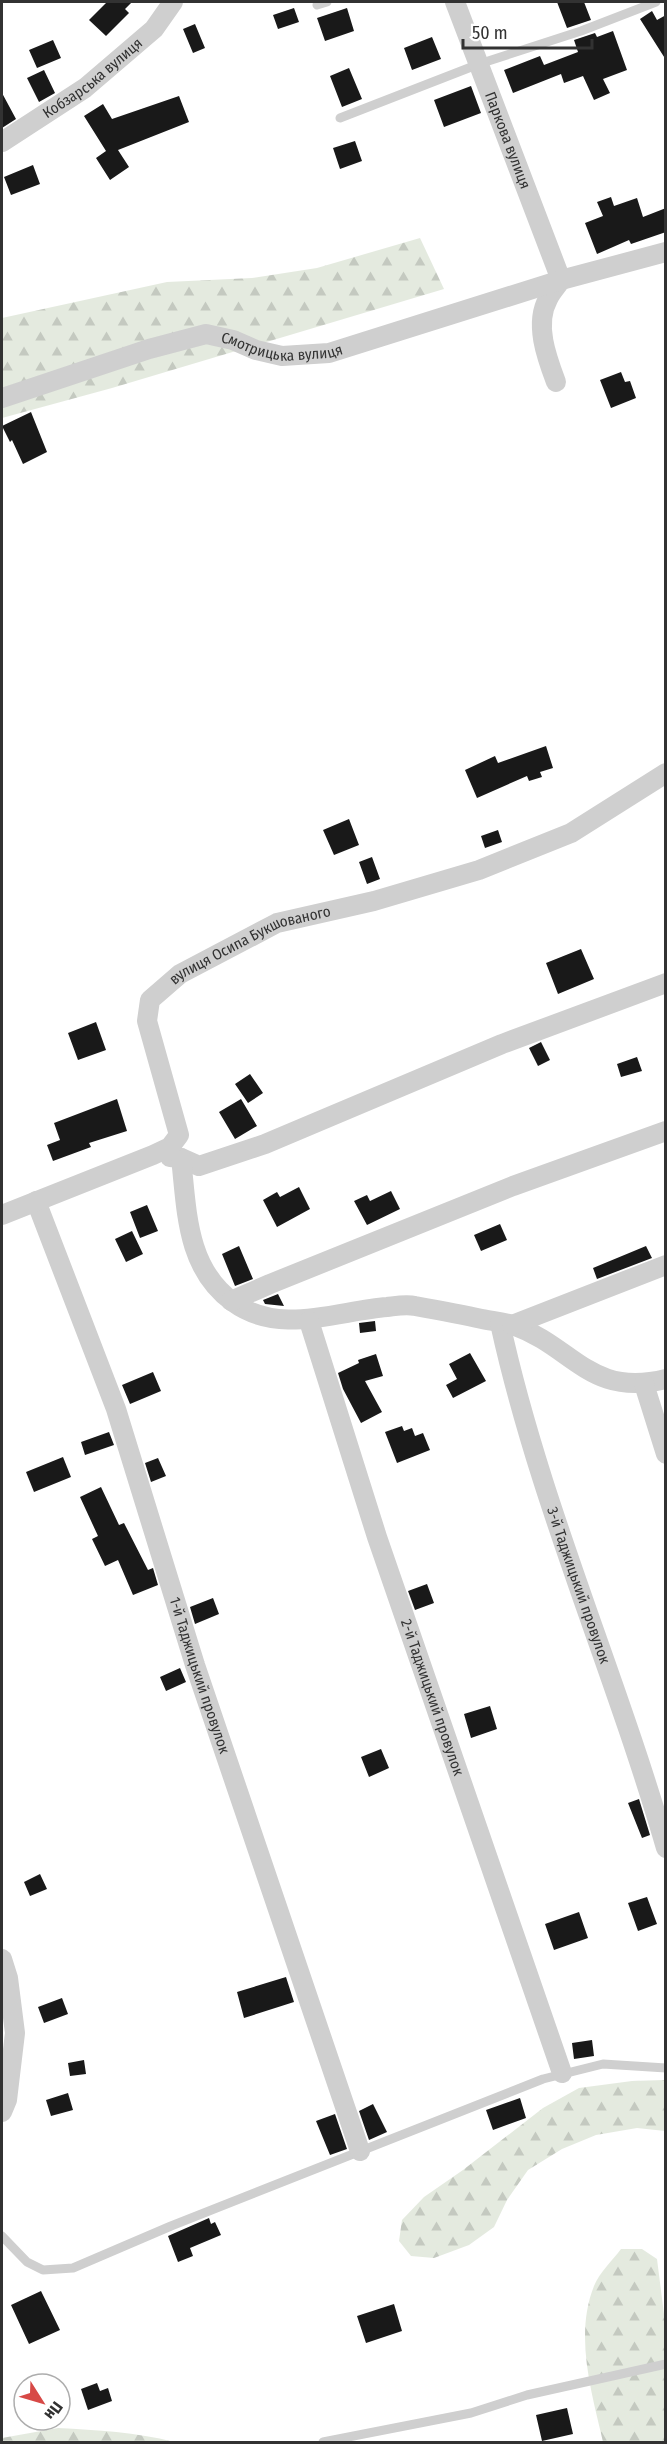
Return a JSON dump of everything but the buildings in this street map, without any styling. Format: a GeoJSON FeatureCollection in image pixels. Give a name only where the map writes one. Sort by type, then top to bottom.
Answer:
{"type":"FeatureCollection","features":[{"type":"Feature","properties":{"kind":"street","name":"Кобзарська вулиця"},"geometry":{"type":"LineString","coordinates":[[2,142],[85,88],[154,30],[173,2]]}},
{"type":"Feature","properties":{"kind":"street","name":"Паркова вулиця"},"geometry":{"type":"LineString","coordinates":[[455,2],[561,280]]}},
{"type":"Feature","properties":{"kind":"street","name":"Смотрицька вулиця"},"geometry":{"type":"LineString","coordinates":[[2,398],[148,349],[206,334],[233,340],[256,350],[282,357],[329,353],[561,280],[666,252]]}},
{"type":"Feature","properties":{"kind":"street"},"geometry":{"type":"LineString","coordinates":[[556,382],[544,342],[542,318],[546,301],[561,280]]}},
{"type":"Feature","properties":{"kind":"street","name":"вулиця Осипа Букшованого"},"geometry":{"type":"LineString","coordinates":[[2,1215],[153,1155],[170,1147],[179,1135],[147,1021],[150,1000],[180,974],[277,923],[374,901],[479,870],[571,833],[666,773]]}},
{"type":"Feature","properties":{"kind":"street"},"geometry":{"type":"LineString","coordinates":[[153,1155],[182,1158],[199,1166],[265,1144],[502,1044],[666,982]]}},
{"type":"Feature","properties":{"kind":"street"},"geometry":{"type":"LineString","coordinates":[[231,1301],[502,1191],[666,1131]]}},
{"type":"Feature","properties":{"kind":"street"},"geometry":{"type":"LineString","coordinates":[[182,1158],[189,1234],[207,1279],[244,1310],[273,1318],[309,1321],[368,1308],[411,1305],[506,1324],[533,1335],[595,1374],[617,1383],[644,1384],[666,1379]]}},
{"type":"Feature","properties":{"kind":"street","name":"1-й Таджицький провулок"},"geometry":{"type":"LineString","coordinates":[[36,1201],[116,1409],[195,1665],[360,2151]]}},
{"type":"Feature","properties":{"kind":"street"},"geometry":{"type":"LineString","coordinates":[[506,1324],[666,1265]]}},
{"type":"Feature","properties":{"kind":"street","name":"2-й Таджицький провулок"},"geometry":{"type":"LineString","coordinates":[[309,1321],[377,1538],[562,2073]]}},
{"type":"Feature","properties":{"kind":"street","name":"3-й Таджицький провулок"},"geometry":{"type":"LineString","coordinates":[[506,1324],[514,1388],[606,1668],[644,1772],[666,1848]]}},
{"type":"Feature","properties":{"kind":"street"},"geometry":{"type":"LineString","coordinates":[[644,1384],[666,1454]]}},
{"type":"Feature","properties":{"kind":"street"},"geometry":{"type":"LineString","coordinates":[[2,1959],[8,1978],[15,2032],[3,2105]]}},
{"type":"Feature","properties":{"kind":"lane"},"geometry":{"type":"LineString","coordinates":[[317,5],[327,2]]}},
{"type":"Feature","properties":{"kind":"lane"},"geometry":{"type":"LineString","coordinates":[[340,117],[479,64],[581,31],[656,2]]}},
{"type":"Feature","properties":{"kind":"lane"},"geometry":{"type":"LineString","coordinates":[[2,2236],[27,2262],[43,2270],[74,2268],[360,2151],[562,2073],[603,2064],[666,2068]]}},
{"type":"Feature","properties":{"kind":"lane"},"geometry":{"type":"LineString","coordinates":[[323,2442],[471,2413],[527,2395],[666,2364]]}},
{"type":"Feature","properties":{"kind":"green space"},"geometry":{"type":"Polygon","coordinates":[[[420,238],[444,289],[112,388],[2,418],[2,318],[167,282],[252,278],[317,268],[420,238]]]}},
{"type":"Feature","properties":{"kind":"green space"},"geometry":{"type":"Polygon","coordinates":[[[665,2080],[665,2131],[637,2128],[596,2135],[562,2149],[528,2170],[507,2200],[494,2227],[469,2245],[434,2258],[411,2256],[399,2241],[402,2220],[424,2197],[543,2108],[579,2088],[632,2081],[665,2080]]]}},
{"type":"Feature","properties":{"kind":"green space"},"geometry":{"type":"Polygon","coordinates":[[[621,2249],[642,2249],[657,2259],[666,2330],[665,2442],[603,2442],[594,2404],[585,2344],[588,2305],[596,2281],[621,2249]]]}},
{"type":"Feature","properties":{"kind":"green space"},"geometry":{"type":"Polygon","coordinates":[[[72,2429],[131,2434],[174,2442],[2,2442],[2,2438],[36,2432],[72,2432],[72,2429]]]}}]}
